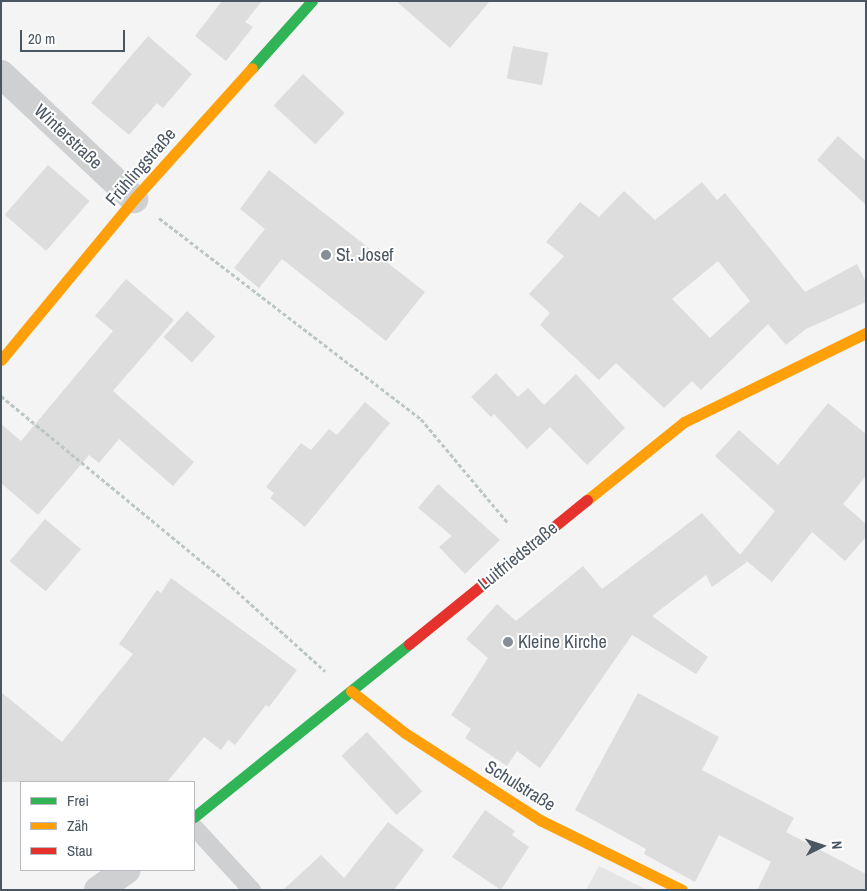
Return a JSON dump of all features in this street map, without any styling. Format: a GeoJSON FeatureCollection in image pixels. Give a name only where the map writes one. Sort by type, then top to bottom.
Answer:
{"type":"FeatureCollection","features":[{"type":"Feature","properties":{"kind":"street","name":"Frühlingstraße"},"geometry":{"type":"LineString","coordinates":[[1,360],[134,199],[312,1]]}},
{"type":"Feature","properties":{"kind":"street","name":"Winterstraße"},"geometry":{"type":"LineString","coordinates":[[1,74],[134,199]]}},
{"type":"Feature","properties":{"kind":"street","name":"Luitfriedstraße"},"geometry":{"type":"LineString","coordinates":[[195,815],[351,692],[684,422],[866,333]]}},
{"type":"Feature","properties":{"kind":"street","name":"Schulstraße"},"geometry":{"type":"LineString","coordinates":[[351,692],[404,733],[540,820],[682,890]]}},
{"type":"Feature","properties":{"kind":"street"},"geometry":{"type":"LineString","coordinates":[[98,890],[126,871]]}},
{"type":"Feature","properties":{"kind":"lane"},"geometry":{"type":"LineString","coordinates":[[195,827],[252,890]]}},
{"type":"Feature","properties":{"kind":"path"},"geometry":{"type":"LineString","coordinates":[[169,226],[421,419],[508,523],[526,550]]}},
{"type":"Feature","properties":{"kind":"path"},"geometry":{"type":"LineString","coordinates":[[1,396],[222,578],[309,659]]}},
{"type":"Feature","properties":{"kind":"shaded area"},"geometry":{"type":"Polygon","coordinates":[[[599,866],[647,890],[586,890],[599,866]]]}},
{"type":"Feature","properties":{"kind":"building"},"geometry":{"type":"Polygon","coordinates":[[[222,1],[262,1],[245,22],[253,27],[226,61],[195,36],[222,1]]]}},
{"type":"Feature","properties":{"kind":"building"},"geometry":{"type":"Polygon","coordinates":[[[396,1],[490,1],[450,48],[396,1]]]}},
{"type":"Feature","properties":{"kind":"building"},"geometry":{"type":"Polygon","coordinates":[[[148,36],[192,74],[163,108],[157,103],[129,135],[91,103],[148,36]]]}},
{"type":"Feature","properties":{"kind":"building"},"geometry":{"type":"Polygon","coordinates":[[[513,46],[548,53],[542,85],[507,78],[513,46]]]}},
{"type":"Feature","properties":{"kind":"building"},"geometry":{"type":"Polygon","coordinates":[[[303,74],[345,113],[315,144],[274,105],[303,74]]]}},
{"type":"Feature","properties":{"kind":"building"},"geometry":{"type":"Polygon","coordinates":[[[838,136],[866,161],[866,205],[817,160],[838,136]]]}},
{"type":"Feature","properties":{"kind":"building"},"geometry":{"type":"Polygon","coordinates":[[[48,165],[90,201],[46,251],[5,215],[48,165]]]}},
{"type":"Feature","properties":{"kind":"building","name":"St. Josef"},"geometry":{"type":"Polygon","coordinates":[[[269,170],[425,292],[386,341],[282,259],[259,288],[234,268],[265,229],[240,209],[269,170]]]}},
{"type":"Feature","properties":{"kind":"building"},"geometry":{"type":"Polygon","coordinates":[[[702,182],[717,200],[725,193],[805,292],[857,264],[866,282],[866,302],[806,329],[786,345],[768,324],[701,390],[692,381],[664,408],[616,363],[599,380],[540,325],[550,313],[529,294],[564,256],[546,242],[580,202],[599,217],[624,191],[655,220],[702,182]],[[718,261],[672,299],[710,338],[750,301],[718,261]]]}},
{"type":"Feature","properties":{"kind":"building"},"geometry":{"type":"Polygon","coordinates":[[[126,279],[174,320],[113,391],[194,462],[173,486],[119,439],[99,463],[89,455],[38,515],[1,483],[1,424],[21,441],[113,331],[95,316],[126,279]]]}},
{"type":"Feature","properties":{"kind":"building"},"geometry":{"type":"Polygon","coordinates":[[[187,311],[215,336],[192,362],[164,337],[187,311]]]}},
{"type":"Feature","properties":{"kind":"building"},"geometry":{"type":"Polygon","coordinates":[[[496,373],[518,397],[528,388],[544,405],[576,374],[625,428],[587,465],[550,427],[527,449],[494,414],[491,417],[471,397],[496,373]]]}},
{"type":"Feature","properties":{"kind":"building"},"geometry":{"type":"Polygon","coordinates":[[[365,402],[390,423],[305,527],[270,498],[274,493],[266,487],[301,443],[311,450],[329,429],[337,435],[365,402]]]}},
{"type":"Feature","properties":{"kind":"building"},"geometry":{"type":"Polygon","coordinates":[[[828,403],[866,434],[866,476],[843,504],[866,524],[866,537],[845,561],[812,532],[772,582],[743,558],[747,562],[712,587],[706,575],[652,616],[708,657],[696,674],[632,635],[540,768],[517,751],[507,766],[465,738],[471,729],[451,715],[488,658],[466,639],[497,604],[516,621],[583,566],[602,589],[702,513],[740,555],[775,511],[715,456],[739,430],[778,465],[828,403]]]}},
{"type":"Feature","properties":{"kind":"building"},"geometry":{"type":"Polygon","coordinates":[[[438,484],[500,540],[465,574],[439,547],[452,536],[418,508],[438,484]]]}},
{"type":"Feature","properties":{"kind":"building"},"geometry":{"type":"Polygon","coordinates":[[[45,519],[81,549],[46,591],[10,561],[45,519]]]}},
{"type":"Feature","properties":{"kind":"building"},"geometry":{"type":"Polygon","coordinates":[[[171,578],[297,670],[269,707],[266,705],[235,745],[228,740],[221,750],[204,737],[168,781],[1,782],[1,692],[62,742],[133,654],[119,644],[157,590],[161,593],[171,578]]]}},
{"type":"Feature","properties":{"kind":"building"},"geometry":{"type":"Polygon","coordinates":[[[638,693],[719,737],[702,770],[794,818],[786,832],[866,874],[866,890],[757,890],[771,862],[719,835],[695,882],[644,854],[646,849],[575,810],[638,693]]]}},
{"type":"Feature","properties":{"kind":"building"},"geometry":{"type":"Polygon","coordinates":[[[367,732],[422,791],[397,815],[341,756],[367,732]]]}},
{"type":"Feature","properties":{"kind":"building"},"geometry":{"type":"Polygon","coordinates":[[[485,810],[515,831],[512,835],[529,847],[501,890],[452,857],[485,810]]]}},
{"type":"Feature","properties":{"kind":"building"},"geometry":{"type":"Polygon","coordinates":[[[388,822],[424,850],[394,890],[283,890],[321,855],[344,878],[388,822]]]}},
{"type":"Feature","properties":{"kind":"traffic: fast"},"geometry":{"type":"LineString","coordinates":[[252,68],[312,1]]}},
{"type":"Feature","properties":{"kind":"traffic: fast"},"geometry":{"type":"LineString","coordinates":[[195,816],[409,644]]}},
{"type":"Feature","properties":{"kind":"traffic: slow"},"geometry":{"type":"LineString","coordinates":[[1,360],[134,199],[252,68]]}},
{"type":"Feature","properties":{"kind":"traffic: slow"},"geometry":{"type":"LineString","coordinates":[[587,500],[684,422],[866,333]]}},
{"type":"Feature","properties":{"kind":"traffic: slow"},"geometry":{"type":"LineString","coordinates":[[351,691],[405,733],[540,820],[682,890]]}},
{"type":"Feature","properties":{"kind":"traffic: jam"},"geometry":{"type":"LineString","coordinates":[[409,644],[587,500]]}},
{"type":"Feature","properties":{"kind":"place","name":"St. Josef"},"geometry":{"type":"Point","coordinates":[326,255]}},
{"type":"Feature","properties":{"kind":"place","name":"Kleine Kirche"},"geometry":{"type":"Point","coordinates":[508,642]}}]}
